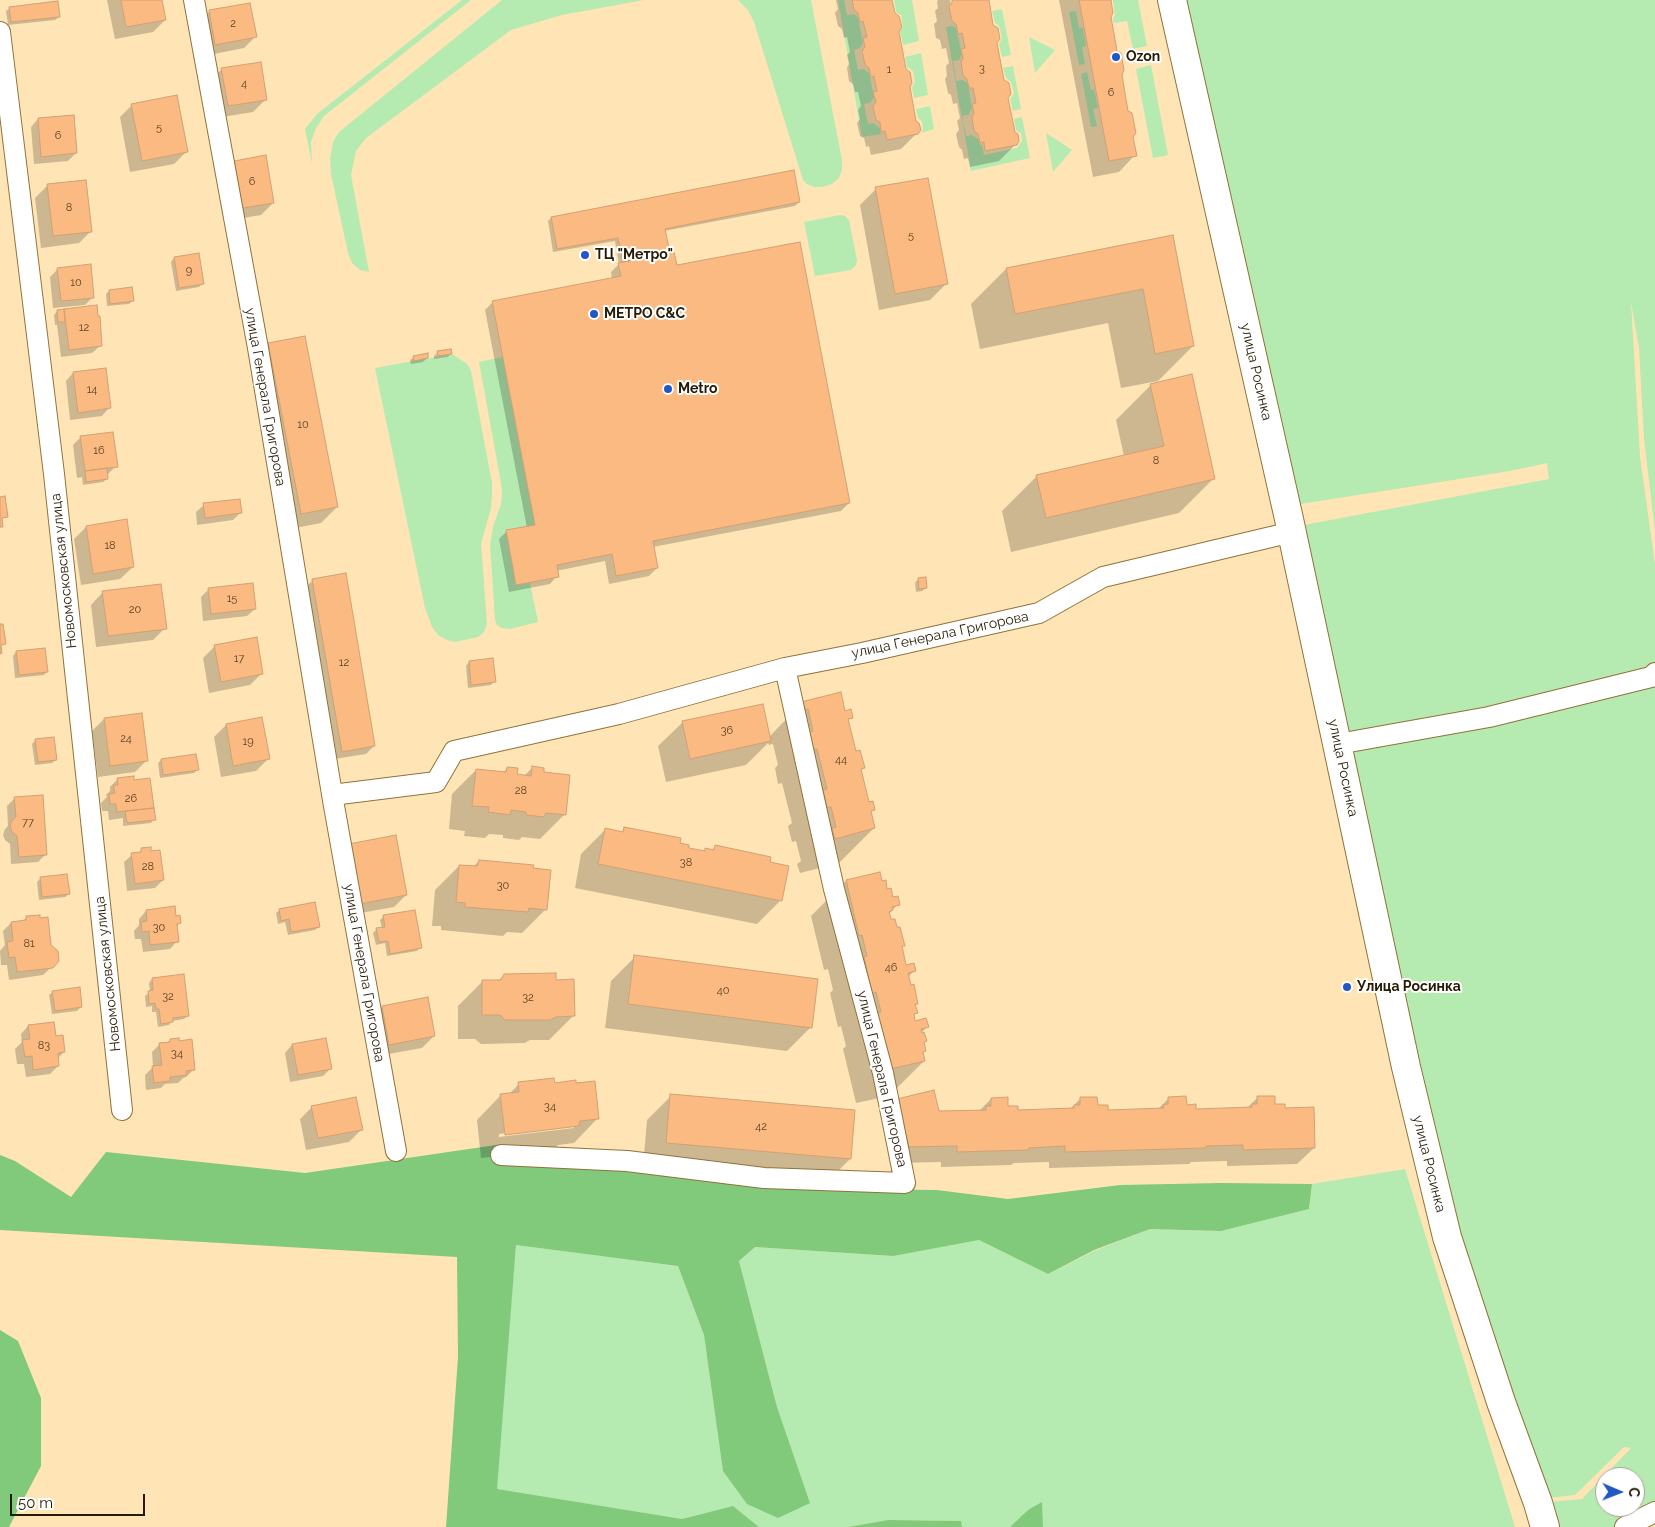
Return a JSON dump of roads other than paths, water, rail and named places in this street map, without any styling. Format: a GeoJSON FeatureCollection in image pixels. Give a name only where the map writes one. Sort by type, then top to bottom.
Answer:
{"type":"FeatureCollection","features":[{"type":"Feature","properties":{"kind":"main road","name":"улица Росинка"},"geometry":{"type":"LineString","coordinates":[[1172,0],[1292,532],[1406,1067],[1447,1236],[1545,1527]]}},
{"type":"Feature","properties":{"kind":"street","name":"улица Генерала Григорова"},"geometry":{"type":"LineString","coordinates":[[194,0],[258,348],[332,794],[396,1151]]}},
{"type":"Feature","properties":{"kind":"street","name":"Новомосковская улица"},"geometry":{"type":"LineString","coordinates":[[0,32],[55,484],[122,1110]]}},
{"type":"Feature","properties":{"kind":"street","name":"улица Генерала Григорова"},"geometry":{"type":"LineString","coordinates":[[332,794],[436,782],[454,751],[619,714],[784,668],[1039,613],[1103,577],[1292,532]]}},
{"type":"Feature","properties":{"kind":"street","name":"улица Генерала Григорова"},"geometry":{"type":"LineString","coordinates":[[500,1155],[627,1161],[764,1178],[905,1183],[883,1073],[834,888],[784,668]]}},
{"type":"Feature","properties":{"kind":"street"},"geometry":{"type":"LineString","coordinates":[[1338,744],[1488,717],[1651,677],[1655,673]]}},
{"type":"Feature","properties":{"kind":"street"},"geometry":{"type":"LineString","coordinates":[[1625,1527],[1655,1512]]}},
{"type":"Feature","properties":{"kind":"place","name":"Ozon"},"geometry":{"type":"Point","coordinates":[1116,57]}},
{"type":"Feature","properties":{"kind":"place","name":"ТЦ \"Метро\""},"geometry":{"type":"Point","coordinates":[585,255]}},
{"type":"Feature","properties":{"kind":"place","name":"МЕТРО С&С"},"geometry":{"type":"Point","coordinates":[594,314]}},
{"type":"Feature","properties":{"kind":"place","name":"Metro"},"geometry":{"type":"Point","coordinates":[668,389]}},
{"type":"Feature","properties":{"kind":"place","name":"Улица Росинка"},"geometry":{"type":"Point","coordinates":[1347,987]}}]}
